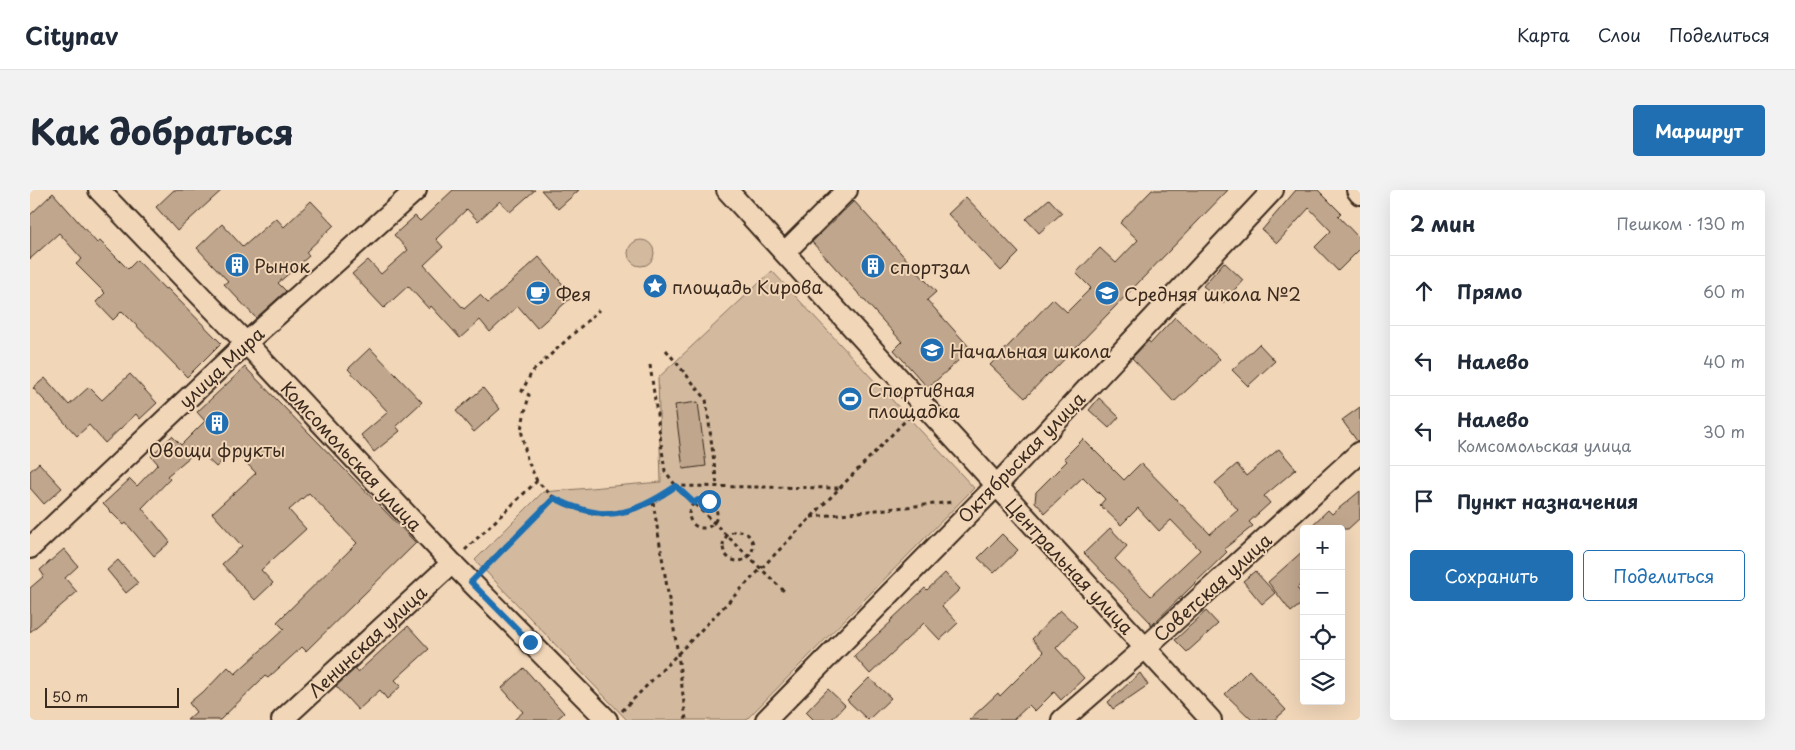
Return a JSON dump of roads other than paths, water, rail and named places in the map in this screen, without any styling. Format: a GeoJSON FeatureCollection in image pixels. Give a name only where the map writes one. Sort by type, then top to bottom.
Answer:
{"type":"FeatureCollection","features":[{"type":"Feature","properties":{"kind":"street","name":"Комсомольская улица"},"geometry":{"type":"LineString","coordinates":[[99,190],[246,343],[452,563],[613,716]]}},
{"type":"Feature","properties":{"kind":"street","name":"улица Мира"},"geometry":{"type":"LineString","coordinates":[[30,548],[246,343],[416,190]]}},
{"type":"Feature","properties":{"kind":"street","name":"Центральная улица"},"geometry":{"type":"LineString","coordinates":[[727,190],[1212,720]]}},
{"type":"Feature","properties":{"kind":"street"},"geometry":{"type":"LineString","coordinates":[[785,252],[847,190]]}},
{"type":"Feature","properties":{"kind":"street","name":"Октябрьская улица"},"geometry":{"type":"LineString","coordinates":[[766,720],[996,486],[1272,190]]}},
{"type":"Feature","properties":{"kind":"street"},"geometry":{"type":"LineString","coordinates":[[1356,190],[1360,194]]}},
{"type":"Feature","properties":{"kind":"street","name":"Советская улица"},"geometry":{"type":"LineString","coordinates":[[1062,720],[1146,647],[1360,452]]}},
{"type":"Feature","properties":{"kind":"street","name":"Ленинская улица"},"geometry":{"type":"LineString","coordinates":[[282,720],[452,563]]}},
{"type":"Feature","properties":{"kind":"place","name":"Рынок"},"geometry":{"type":"Point","coordinates":[237,265]}},
{"type":"Feature","properties":{"kind":"place","name":"спортзал"},"geometry":{"type":"Point","coordinates":[873,266]}},
{"type":"Feature","properties":{"kind":"place","name":"площадь Кирова"},"geometry":{"type":"Point","coordinates":[655,286]}},
{"type":"Feature","properties":{"kind":"place","name":"Фея"},"geometry":{"type":"Point","coordinates":[538,293]}},
{"type":"Feature","properties":{"kind":"place","name":"Средняя школа №2"},"geometry":{"type":"Point","coordinates":[1107,293]}},
{"type":"Feature","properties":{"kind":"place","name":"Начальная школа"},"geometry":{"type":"Point","coordinates":[932,350]}},
{"type":"Feature","properties":{"kind":"place","name":"Cпортивная площадка"},"geometry":{"type":"Point","coordinates":[850,399]}},
{"type":"Feature","properties":{"kind":"place","name":"Овощи фрукты"},"geometry":{"type":"Point","coordinates":[217,423]}}]}
